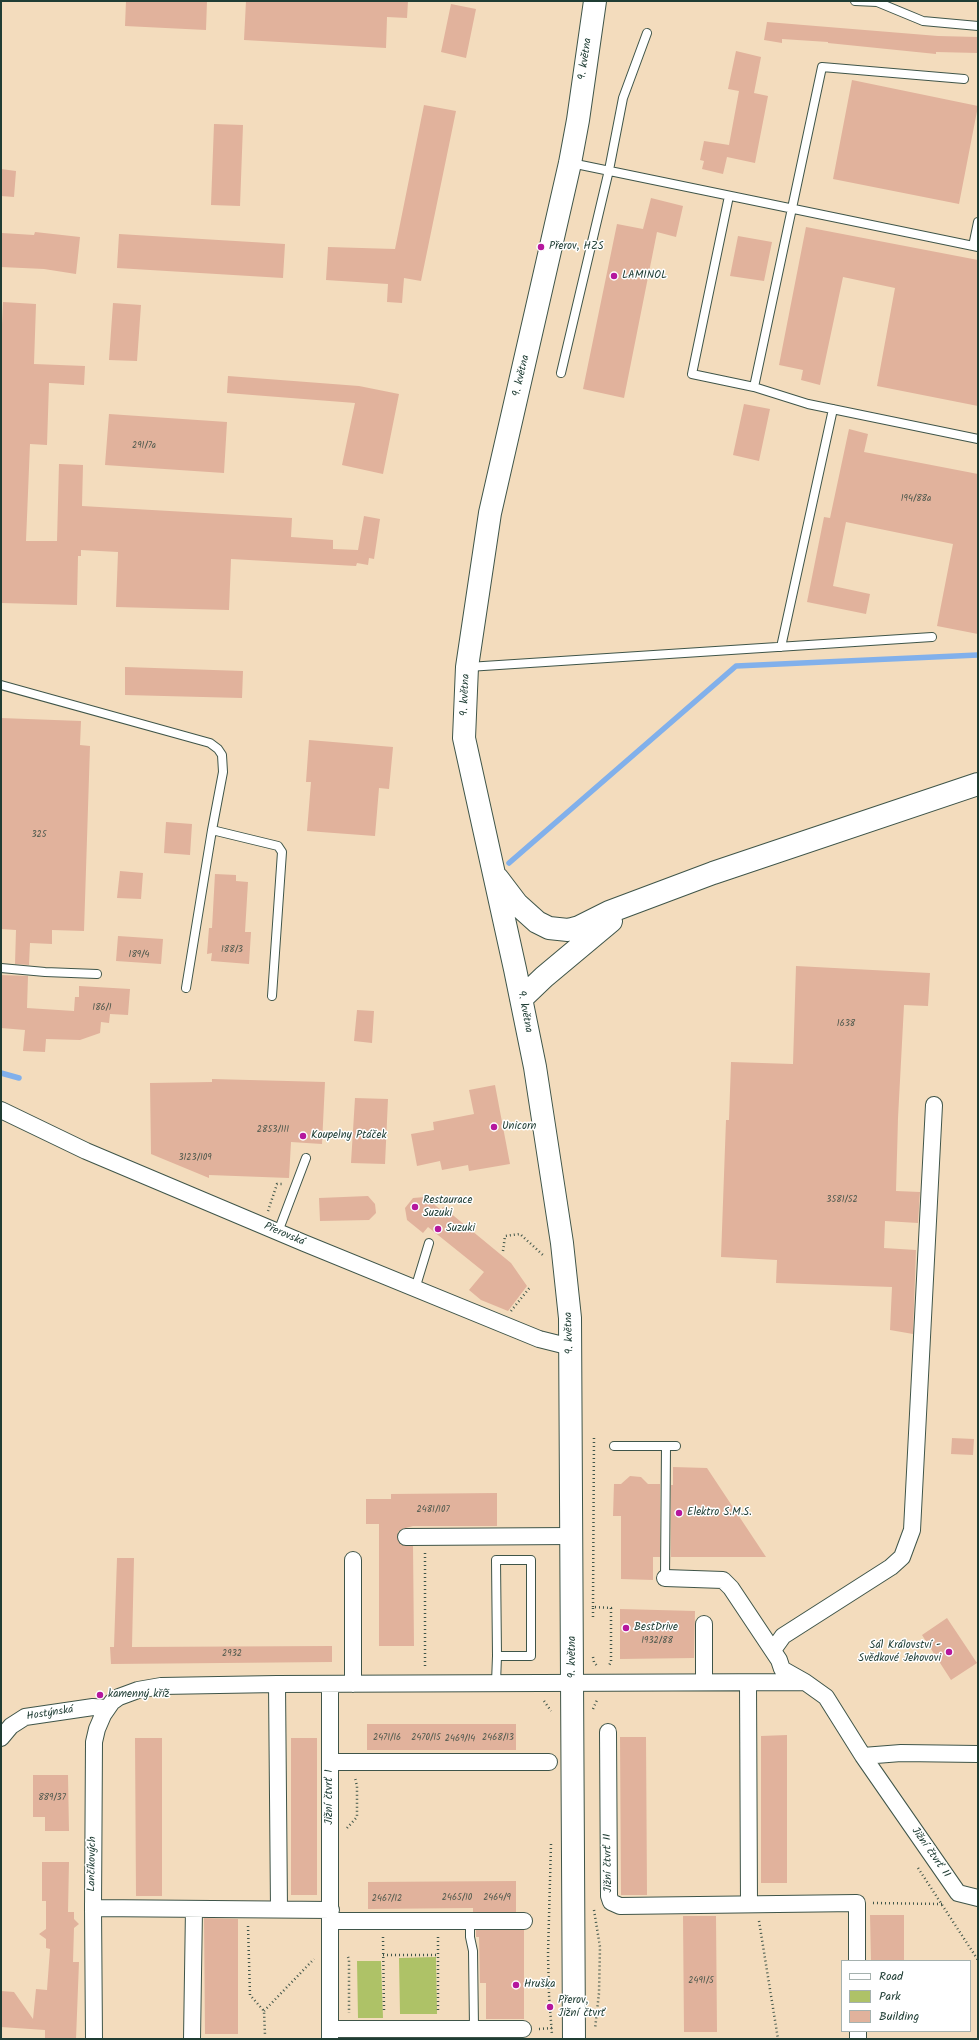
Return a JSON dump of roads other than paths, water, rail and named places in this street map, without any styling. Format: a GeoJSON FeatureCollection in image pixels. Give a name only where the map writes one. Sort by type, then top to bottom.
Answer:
{"type":"FeatureCollection","features":[{"type":"Feature","properties":{"kind":"main road","name":"9. května"},"geometry":{"type":"LineString","coordinates":[[574,2039],[570,1318],[562,1243],[535,1067],[464,738],[467,667],[490,513],[570,163],[578,120],[595,1]]}},
{"type":"Feature","properties":{"kind":"main road"},"geometry":{"type":"LineString","coordinates":[[494,874],[527,914],[537,922],[559,930],[568,930],[578,927],[609,912],[713,872],[978,784]]}},
{"type":"Feature","properties":{"kind":"main road"},"geometry":{"type":"LineString","coordinates":[[521,999],[603,928],[647,898]]}},
{"type":"Feature","properties":{"kind":"street"},"geometry":{"type":"LineString","coordinates":[[773,1650],[783,1636],[891,1568],[902,1557],[912,1530],[934,1105]]}},
{"type":"Feature","properties":{"kind":"street","name":"Přerovská"},"geometry":{"type":"LineString","coordinates":[[1,1110],[86,1151],[415,1289],[539,1339],[571,1347]]}},
{"type":"Feature","properties":{"kind":"street"},"geometry":{"type":"LineString","coordinates":[[406,1536],[572,1536]]}},
{"type":"Feature","properties":{"kind":"street"},"geometry":{"type":"LineString","coordinates":[[353,1560],[353,1684]]}},
{"type":"Feature","properties":{"kind":"street","name":"Jižní čtvrť II"},"geometry":{"type":"LineString","coordinates":[[665,1578],[722,1580],[731,1588],[780,1660],[782,1669],[805,1682],[826,1697],[863,1756],[958,1893],[978,1898]]}},
{"type":"Feature","properties":{"kind":"street"},"geometry":{"type":"LineString","coordinates":[[704,1624],[704,1682]]}},
{"type":"Feature","properties":{"kind":"street"},"geometry":{"type":"LineString","coordinates":[[279,1908],[277,1684],[805,1682]]}},
{"type":"Feature","properties":{"kind":"street"},"geometry":{"type":"LineString","coordinates":[[748,1683],[752,1904]]}},
{"type":"Feature","properties":{"kind":"street","name":"Lančíkových"},"geometry":{"type":"LineString","coordinates":[[94,2039],[94,1742],[97,1729],[107,1708],[118,1697],[149,1687],[277,1684]]}},
{"type":"Feature","properties":{"kind":"street","name":"Jižní čtvrť I"},"geometry":{"type":"LineString","coordinates":[[330,1684],[330,2034],[474,2028],[523,2029]]}},
{"type":"Feature","properties":{"kind":"street","name":"Hostýnská"},"geometry":{"type":"LineString","coordinates":[[1,1738],[18,1720],[32,1715],[61,1713],[99,1707],[107,1708]]}},
{"type":"Feature","properties":{"kind":"street","name":"Jižní čtvrť II"},"geometry":{"type":"LineString","coordinates":[[608,1732],[610,1902],[620,1906],[857,1903],[858,1960]]}},
{"type":"Feature","properties":{"kind":"street"},"geometry":{"type":"LineString","coordinates":[[863,1756],[901,1753],[978,1754]]}},
{"type":"Feature","properties":{"kind":"street"},"geometry":{"type":"LineString","coordinates":[[330,1762],[549,1762]]}},
{"type":"Feature","properties":{"kind":"street"},"geometry":{"type":"LineString","coordinates":[[93,1908],[279,1908],[331,1915],[470,1921],[524,1921]]}},
{"type":"Feature","properties":{"kind":"street"},"geometry":{"type":"LineString","coordinates":[[192,2039],[194,1909]]}},
{"type":"Feature","properties":{"kind":"lane"},"geometry":{"type":"LineString","coordinates":[[855,1],[878,2],[923,21],[978,26]]}},
{"type":"Feature","properties":{"kind":"lane"},"geometry":{"type":"LineString","coordinates":[[561,373],[609,170],[623,98],[647,33]]}},
{"type":"Feature","properties":{"kind":"lane"},"geometry":{"type":"LineString","coordinates":[[754,387],[822,67],[964,79]]}},
{"type":"Feature","properties":{"kind":"lane"},"geometry":{"type":"LineString","coordinates":[[570,163],[975,247],[978,222]]}},
{"type":"Feature","properties":{"kind":"lane"},"geometry":{"type":"LineString","coordinates":[[729,196],[692,374],[754,387],[808,404],[978,439]]}},
{"type":"Feature","properties":{"kind":"lane"},"geometry":{"type":"LineString","coordinates":[[781,647],[833,409]]}},
{"type":"Feature","properties":{"kind":"lane"},"geometry":{"type":"LineString","coordinates":[[467,667],[932,637]]}},
{"type":"Feature","properties":{"kind":"lane"},"geometry":{"type":"LineString","coordinates":[[1,685],[210,743],[218,749],[222,755],[223,772],[186,988]]}},
{"type":"Feature","properties":{"kind":"lane"},"geometry":{"type":"LineString","coordinates":[[212,830],[278,846],[282,852],[272,996]]}},
{"type":"Feature","properties":{"kind":"lane"},"geometry":{"type":"LineString","coordinates":[[1,968],[45,972],[97,974]]}},
{"type":"Feature","properties":{"kind":"lane"},"geometry":{"type":"LineString","coordinates":[[278,1232],[306,1158]]}},
{"type":"Feature","properties":{"kind":"lane"},"geometry":{"type":"LineString","coordinates":[[415,1289],[429,1243]]}},
{"type":"Feature","properties":{"kind":"lane"},"geometry":{"type":"LineString","coordinates":[[614,1446],[676,1446]]}},
{"type":"Feature","properties":{"kind":"lane"},"geometry":{"type":"LineString","coordinates":[[665,1578],[666,1446]]}},
{"type":"Feature","properties":{"kind":"lane"},"geometry":{"type":"LineString","coordinates":[[496,1656],[531,1656],[530,1560],[496,1560],[496,1656],[496,1683]]}},
{"type":"Feature","properties":{"kind":"lane"},"geometry":{"type":"LineString","coordinates":[[470,1921],[470,1937],[473,1951],[474,2028]]}},
{"type":"Feature","properties":{"kind":"waterway"},"geometry":{"type":"LineString","coordinates":[[509,863],[736,666],[978,655]]}},
{"type":"Feature","properties":{"kind":"waterway"},"geometry":{"type":"LineString","coordinates":[[1,1073],[19,1078]]}},
{"type":"Feature","properties":{"kind":"place","name":"Přerov, HZS"},"geometry":{"type":"Point","coordinates":[541,247]}},
{"type":"Feature","properties":{"kind":"place","name":"LAMINOL"},"geometry":{"type":"Point","coordinates":[614,276]}},
{"type":"Feature","properties":{"kind":"place","name":"Unicorn"},"geometry":{"type":"Point","coordinates":[494,1127]}},
{"type":"Feature","properties":{"kind":"place","name":"Koupelny Ptáček"},"geometry":{"type":"Point","coordinates":[303,1136]}},
{"type":"Feature","properties":{"kind":"place","name":"Restaurace Suzuki"},"geometry":{"type":"Point","coordinates":[415,1207]}},
{"type":"Feature","properties":{"kind":"place","name":"Suzuki"},"geometry":{"type":"Point","coordinates":[438,1229]}},
{"type":"Feature","properties":{"kind":"place","name":"Elektro S.M.S."},"geometry":{"type":"Point","coordinates":[679,1513]}},
{"type":"Feature","properties":{"kind":"place","name":"BestDrive"},"geometry":{"type":"Point","coordinates":[626,1628]}},
{"type":"Feature","properties":{"kind":"place","name":"Sál Království - Svědkové Jehovovi"},"geometry":{"type":"Point","coordinates":[949,1652]}},
{"type":"Feature","properties":{"kind":"place","name":"kamenný kříž"},"geometry":{"type":"Point","coordinates":[100,1695]}},
{"type":"Feature","properties":{"kind":"place","name":"Hruška"},"geometry":{"type":"Point","coordinates":[516,1985]}},
{"type":"Feature","properties":{"kind":"place","name":"Přerov, Jižní čtvrť"},"geometry":{"type":"Point","coordinates":[550,2007]}}]}
